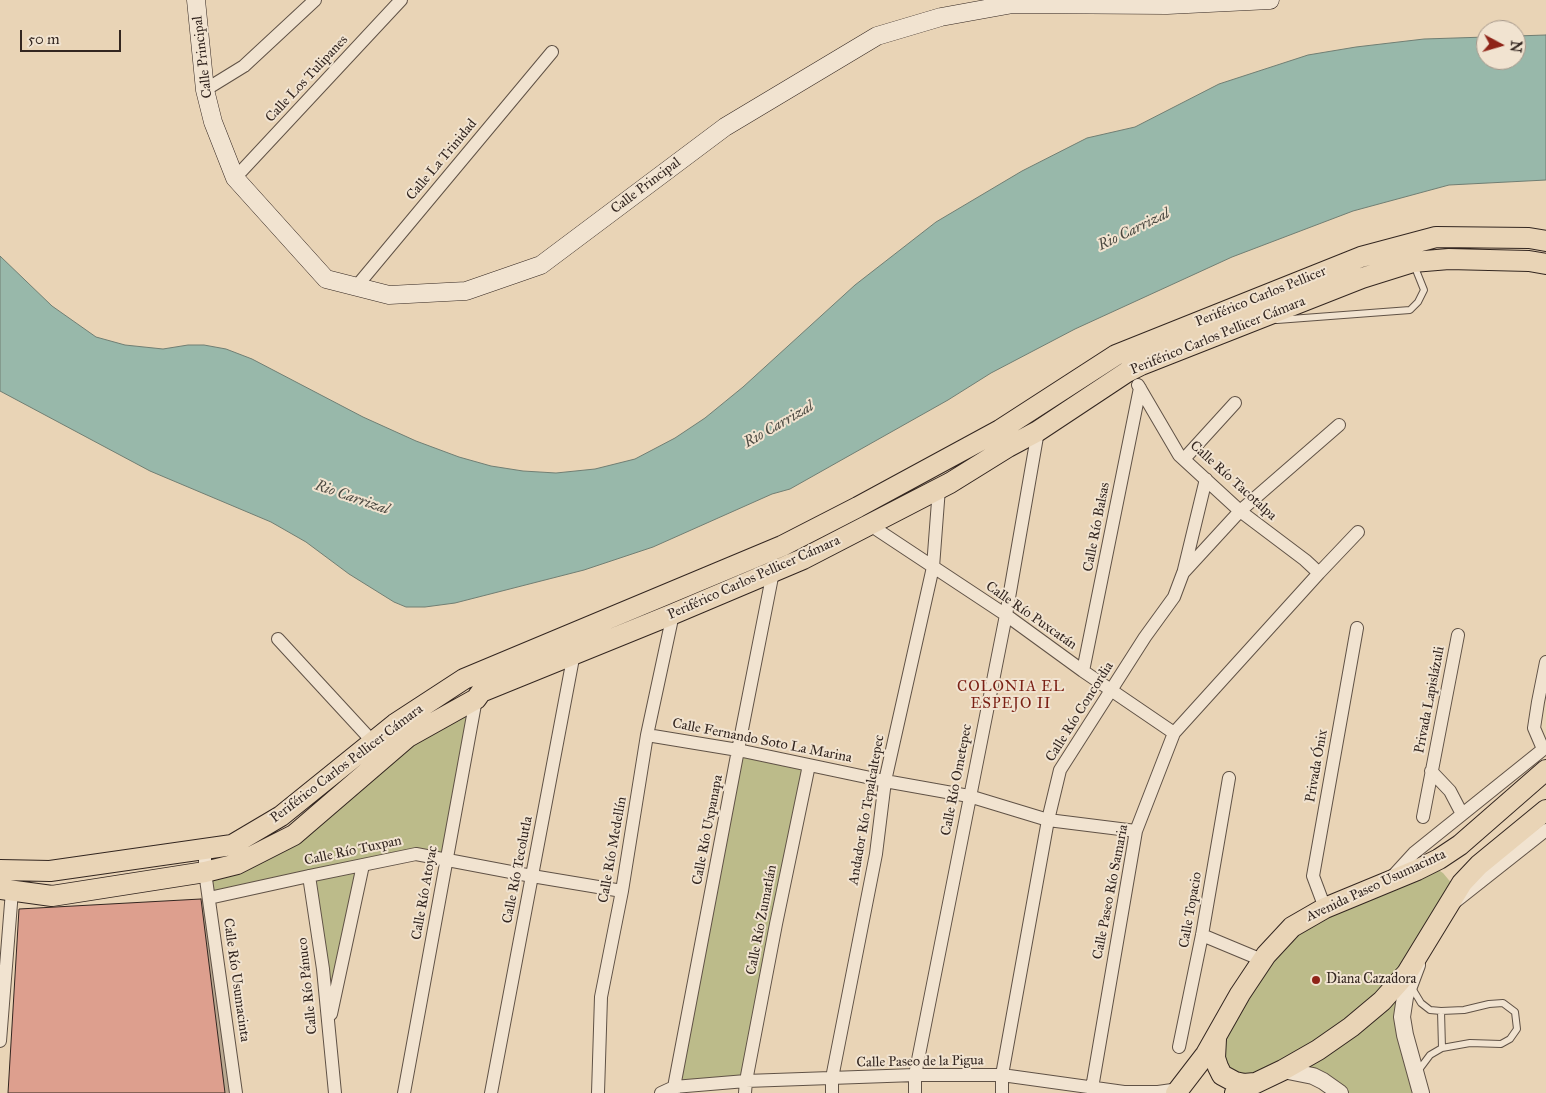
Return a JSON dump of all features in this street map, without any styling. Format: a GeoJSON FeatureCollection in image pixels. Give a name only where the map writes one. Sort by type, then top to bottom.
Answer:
{"type":"FeatureCollection","features":[{"type":"Feature","properties":{"kind":"main road","name":"Calle Principal"},"geometry":{"type":"LineString","coordinates":[[196,0],[204,90],[213,122],[235,178],[326,279],[389,295],[466,291],[540,265],[725,127],[877,36],[941,17],[1013,4],[1270,0]]}},
{"type":"Feature","properties":{"kind":"main road","name":"Periférico Carlos Pellicer"},"geometry":{"type":"LineString","coordinates":[[1000,430],[1116,355],[1360,257],[1411,253],[1436,237],[1529,238],[1546,241]]}},
{"type":"Feature","properties":{"kind":"main road","name":"Periférico Carlos Pellicer Cámara"},"geometry":{"type":"LineString","coordinates":[[6,890],[52,896],[205,872],[237,864],[294,835],[408,737],[476,699],[481,692],[803,559],[950,483],[1038,431],[1127,372],[1362,278],[1411,253],[1449,259],[1529,261],[1546,264]]}},
{"type":"Feature","properties":{"kind":"main road","name":"Periférico Carlos Pellicer Cámara"},"geometry":{"type":"LineString","coordinates":[[0,870],[50,871],[232,845],[281,816],[395,724],[464,679],[782,546],[1000,430]]}},
{"type":"Feature","properties":{"kind":"main road","name":"Avenida Paseo Usumacinta"},"geometry":{"type":"LineString","coordinates":[[1178,1091],[1199,1065],[1216,1039],[1240,994],[1262,960],[1292,926],[1325,908],[1429,864],[1460,845],[1546,770]]}},
{"type":"Feature","properties":{"kind":"main road"},"geometry":{"type":"LineString","coordinates":[[1235,1093],[1318,1050],[1382,1001],[1408,973],[1462,883],[1479,866],[1546,810]]}},
{"type":"Feature","properties":{"kind":"main road"},"geometry":{"type":"LineString","coordinates":[[1429,864],[1436,867],[1453,885],[1449,903]]}},
{"type":"Feature","properties":{"kind":"main road"},"geometry":{"type":"LineString","coordinates":[[1216,1039],[1215,1058],[1222,1074],[1235,1082],[1244,1084],[1256,1083]]}},
{"type":"Feature","properties":{"kind":"street"},"geometry":{"type":"LineString","coordinates":[[204,90],[244,66],[315,0]]}},
{"type":"Feature","properties":{"kind":"street","name":"Calle Los Tulipanes"},"geometry":{"type":"LineString","coordinates":[[235,178],[401,0]]}},
{"type":"Feature","properties":{"kind":"street","name":"Calle La Trinidad"},"geometry":{"type":"LineString","coordinates":[[356,287],[552,52]]}},
{"type":"Feature","properties":{"kind":"street","name":"Calle Río Tacotalpa"},"geometry":{"type":"LineString","coordinates":[[1127,372],[1140,388],[1179,455],[1240,511],[1305,560],[1318,573]]}},
{"type":"Feature","properties":{"kind":"street","name":"Calle Río Balsas"},"geometry":{"type":"LineString","coordinates":[[1082,671],[1140,388]]}},
{"type":"Feature","properties":{"kind":"street"},"geometry":{"type":"LineString","coordinates":[[1184,459],[1235,403]]}},
{"type":"Feature","properties":{"kind":"street","name":"Calle Río Concordia"},"geometry":{"type":"LineString","coordinates":[[1002,1093],[1002,1075],[1048,820],[1060,770],[1145,637],[1174,597],[1183,573],[1240,511],[1339,424]]}},
{"type":"Feature","properties":{"kind":"street","name":"Calle Río Ometepec"},"geometry":{"type":"LineString","coordinates":[[915,1093],[915,1075],[1006,615],[1038,431]]}},
{"type":"Feature","properties":{"kind":"street"},"geometry":{"type":"LineString","coordinates":[[1183,573],[1206,479]]}},
{"type":"Feature","properties":{"kind":"street","name":"Andador Río Tepalcaltepec"},"geometry":{"type":"LineString","coordinates":[[832,1093],[832,1078],[876,854],[885,781],[933,567],[939,488]]}},
{"type":"Feature","properties":{"kind":"street","name":"Calle Río Puxcatán"},"geometry":{"type":"LineString","coordinates":[[870,525],[1006,615],[1082,671],[1174,733]]}},
{"type":"Feature","properties":{"kind":"street","name":"Calle Paseo Río Samaria"},"geometry":{"type":"LineString","coordinates":[[1092,1090],[1136,831],[1174,733],[1318,573],[1358,532]]}},
{"type":"Feature","properties":{"kind":"street","name":"Calle Río Uxpanapa"},"geometry":{"type":"LineString","coordinates":[[674,1090],[773,572]]}},
{"type":"Feature","properties":{"kind":"street","name":"Calle Río Medellín"},"geometry":{"type":"LineString","coordinates":[[598,1093],[601,997],[622,891],[647,735],[672,614]]}},
{"type":"Feature","properties":{"kind":"street","name":"Privada Ónix"},"geometry":{"type":"LineString","coordinates":[[1325,908],[1313,876],[1357,628]]}},
{"type":"Feature","properties":{"kind":"street","name":"Privada Lapislázuli"},"geometry":{"type":"LineString","coordinates":[[1423,817],[1458,635]]}},
{"type":"Feature","properties":{"kind":"street"},"geometry":{"type":"LineString","coordinates":[[278,639],[373,742]]}},
{"type":"Feature","properties":{"kind":"street","name":"Calle Río Tecolutla"},"geometry":{"type":"LineString","coordinates":[[491,1093],[574,653]]}},
{"type":"Feature","properties":{"kind":"street"},"geometry":{"type":"LineString","coordinates":[[1388,882],[1414,853],[1544,748],[1534,728],[1546,662]]}},
{"type":"Feature","properties":{"kind":"street","name":"Calle Río Atoyac"},"geometry":{"type":"LineString","coordinates":[[404,1093],[476,699]]}},
{"type":"Feature","properties":{"kind":"street"},"geometry":{"type":"LineString","coordinates":[[1538,702],[1546,714]]}},
{"type":"Feature","properties":{"kind":"street","name":"Calle Fernando Soto La Marina"},"geometry":{"type":"LineString","coordinates":[[647,735],[738,750],[885,781],[969,796],[1048,820],[1136,831]]}},
{"type":"Feature","properties":{"kind":"street","name":"Calle Río Zumatlán"},"geometry":{"type":"LineString","coordinates":[[746,1087],[809,765]]}},
{"type":"Feature","properties":{"kind":"street","name":"Privada Lapislázuli"},"geometry":{"type":"LineString","coordinates":[[1432,771],[1450,791],[1462,814]]}},
{"type":"Feature","properties":{"kind":"street","name":"Calle Topacio"},"geometry":{"type":"LineString","coordinates":[[1179,1047],[1202,935],[1229,778]]}},
{"type":"Feature","properties":{"kind":"street"},"geometry":{"type":"LineString","coordinates":[[1449,903],[1546,830]]}},
{"type":"Feature","properties":{"kind":"street","name":"Calle Río Usumacinta"},"geometry":{"type":"LineString","coordinates":[[205,849],[205,872],[236,1093]]}},
{"type":"Feature","properties":{"kind":"street","name":"Calle Río Tuxpan"},"geometry":{"type":"LineString","coordinates":[[209,898],[416,854],[622,891]]}},
{"type":"Feature","properties":{"kind":"street"},"geometry":{"type":"LineString","coordinates":[[328,1029],[363,865]]}},
{"type":"Feature","properties":{"kind":"street","name":"Calle Río Pánuco"},"geometry":{"type":"LineString","coordinates":[[309,876],[323,969],[335,1093]]}},
{"type":"Feature","properties":{"kind":"street"},"geometry":{"type":"LineString","coordinates":[[0,1042],[6,890]]}},
{"type":"Feature","properties":{"kind":"street"},"geometry":{"type":"LineString","coordinates":[[1202,935],[1262,960]]}},
{"type":"Feature","properties":{"kind":"street"},"geometry":{"type":"LineString","coordinates":[[1421,1093],[1404,1035],[1402,1017],[1406,997],[1425,946]]}},
{"type":"Feature","properties":{"kind":"street"},"geometry":{"type":"LineString","coordinates":[[1288,1067],[1318,1078],[1340,1093]]}},
{"type":"Feature","properties":{"kind":"street","name":"Calle Paseo de la Pigua"},"geometry":{"type":"LineString","coordinates":[[661,1093],[674,1090],[746,1087],[832,1078],[915,1075],[1002,1075],[1092,1090],[1124,1092],[1178,1091]]}},
{"type":"Feature","properties":{"kind":"lane"},"geometry":{"type":"LineString","coordinates":[[1252,322],[1410,310],[1418,302],[1424,290],[1411,253]]}},
{"type":"Feature","properties":{"kind":"lane"},"geometry":{"type":"LineString","coordinates":[[1410,985],[1421,1003],[1430,1010],[1464,1010],[1488,1004],[1503,1003],[1515,1012],[1517,1029],[1510,1039],[1501,1044],[1470,1043],[1442,1048],[1430,1055],[1416,1074]]}},
{"type":"Feature","properties":{"kind":"lane"},"geometry":{"type":"LineString","coordinates":[[1441,1011],[1442,1048]]}},
{"type":"Feature","properties":{"kind":"shaded area"},"geometry":{"type":"Polygon","coordinates":[[[476,699],[447,859],[416,854],[363,865],[328,1029],[309,876],[209,898],[205,872],[294,835],[408,737],[476,699]]]}},
{"type":"Feature","properties":{"kind":"shaded area"},"geometry":{"type":"Polygon","coordinates":[[[738,750],[809,765],[746,1081],[674,1087],[738,750]]]}},
{"type":"Feature","properties":{"kind":"shaded area"},"geometry":{"type":"Polygon","coordinates":[[[1429,864],[1443,873],[1453,885],[1405,997],[1421,1093],[1340,1093],[1304,1074],[1256,1083],[1216,1064],[1240,994],[1276,943],[1429,864]]]}},
{"type":"Feature","properties":{"kind":"water","name":"Rio Carrizal"},"geometry":{"type":"Polygon","coordinates":[[[1546,35],[1546,180],[1449,185],[1353,211],[1232,257],[1075,329],[991,373],[948,400],[790,489],[772,494],[653,547],[584,570],[455,603],[425,607],[406,607],[394,602],[349,574],[306,542],[271,522],[150,471],[0,391],[0,256],[52,306],[96,337],[125,345],[163,349],[188,345],[204,345],[226,349],[252,359],[363,417],[416,441],[459,457],[491,466],[523,471],[556,473],[595,469],[635,459],[675,438],[705,418],[743,387],[855,285],[936,222],[1022,171],[1087,138],[1135,127],[1219,84],[1308,55],[1356,47],[1424,39],[1476,37],[1476,70],[1526,70],[1526,36],[1546,35]]]}},
{"type":"Feature","properties":{"kind":"building"},"geometry":{"type":"Polygon","coordinates":[[[201,899],[225,1093],[8,1093],[19,909],[201,899]]]}},
{"type":"Feature","properties":{"kind":"place","name":"Diana Cazadora"},"geometry":{"type":"Point","coordinates":[1316,980]}},
{"type":"Feature","properties":{"kind":"district","name":"COLONIA EL ESPEJO II"},"geometry":{"type":"Point","coordinates":[1011,696]}}]}
